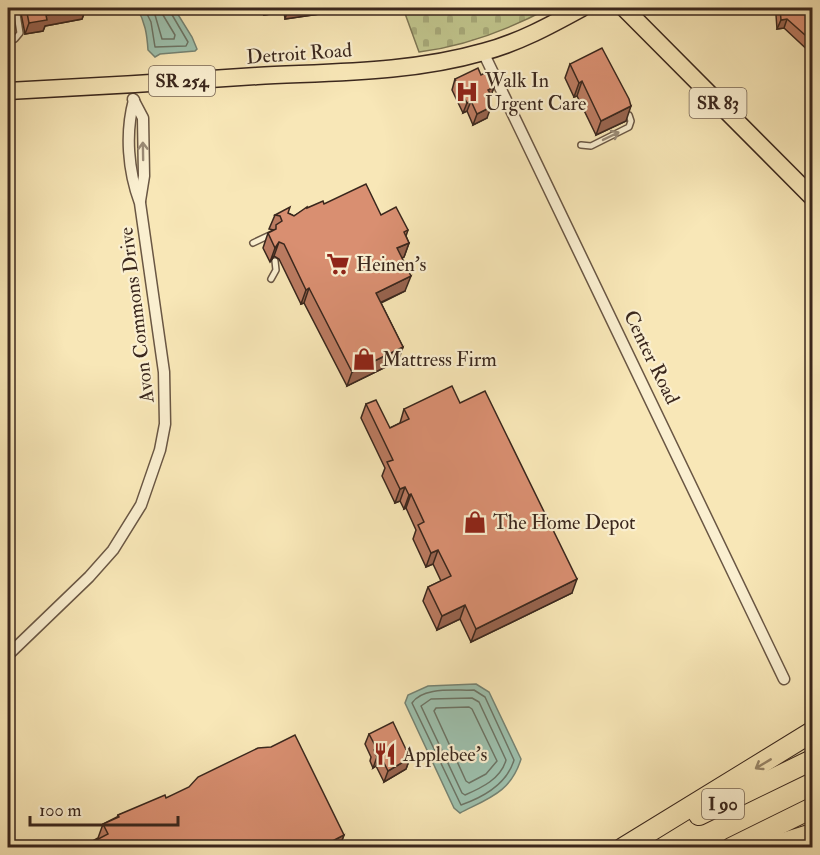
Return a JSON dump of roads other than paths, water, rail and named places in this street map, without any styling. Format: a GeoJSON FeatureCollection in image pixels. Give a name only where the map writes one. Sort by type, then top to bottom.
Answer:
{"type":"FeatureCollection","features":[{"type":"Feature","properties":{"kind":"highway"},"geometry":{"type":"LineString","coordinates":[[623,848],[813,732]]}},
{"type":"Feature","properties":{"kind":"highway","name":"I 90"},"geometry":{"type":"LineString","coordinates":[[633,848],[813,760]]}},
{"type":"Feature","properties":{"kind":"highway","name":"I 90"},"geometry":{"type":"LineString","coordinates":[[731,848],[813,808]]}},
{"type":"Feature","properties":{"kind":"highway"},"geometry":{"type":"LineString","coordinates":[[768,848],[813,834]]}},
{"type":"Feature","properties":{"kind":"main road","name":"Detroit Road"},"geometry":{"type":"LineString","coordinates":[[8,91],[133,92],[394,68],[445,61],[483,52],[516,40],[582,8]]}},
{"type":"Feature","properties":{"kind":"main road","name":"SR 83"},"geometry":{"type":"LineString","coordinates":[[624,8],[813,198]]}},
{"type":"Feature","properties":{"kind":"street","name":"Center Road"},"geometry":{"type":"LineString","coordinates":[[483,52],[784,679]]}},
{"type":"Feature","properties":{"kind":"street","name":"Avon Commons Drive"},"geometry":{"type":"LineString","coordinates":[[8,655],[89,577],[113,550],[141,505],[157,460],[165,424],[164,372],[140,202],[131,177],[129,118],[133,92]]}},
{"type":"Feature","properties":{"kind":"lane"},"geometry":{"type":"LineString","coordinates":[[15,39],[20,33],[16,8]]}},
{"type":"Feature","properties":{"kind":"lane"},"geometry":{"type":"LineString","coordinates":[[581,145],[591,146],[629,127],[630,115]]}},
{"type":"Feature","properties":{"kind":"lane"},"geometry":{"type":"LineString","coordinates":[[253,243],[272,234]]}},
{"type":"Feature","properties":{"kind":"lane"},"geometry":{"type":"LineString","coordinates":[[264,238],[268,245]]}},
{"type":"Feature","properties":{"kind":"lane"},"geometry":{"type":"LineString","coordinates":[[271,279],[276,270],[275,261]]}},
{"type":"Feature","properties":{"kind":"water"},"geometry":{"type":"Polygon","coordinates":[[[137,8],[174,8],[197,49],[160,54],[155,57],[148,50],[145,28],[137,8]]]}},
{"type":"Feature","properties":{"kind":"water"},"geometry":{"type":"Polygon","coordinates":[[[476,684],[489,692],[521,759],[517,770],[505,787],[460,813],[454,808],[405,703],[408,695],[428,686],[476,684]]]}},
{"type":"Feature","properties":{"kind":"place","name":"Walk In Urgent Care"},"geometry":{"type":"Point","coordinates":[467,92]}},
{"type":"Feature","properties":{"kind":"place","name":"Heinen's"},"geometry":{"type":"Point","coordinates":[338,264]}},
{"type":"Feature","properties":{"kind":"place","name":"Mattress Firm"},"geometry":{"type":"Point","coordinates":[364,359]}},
{"type":"Feature","properties":{"kind":"place","name":"The Home Depot"},"geometry":{"type":"Point","coordinates":[475,522]}},
{"type":"Feature","properties":{"kind":"place","name":"Applebee's"},"geometry":{"type":"Point","coordinates":[385,754]}}]}
